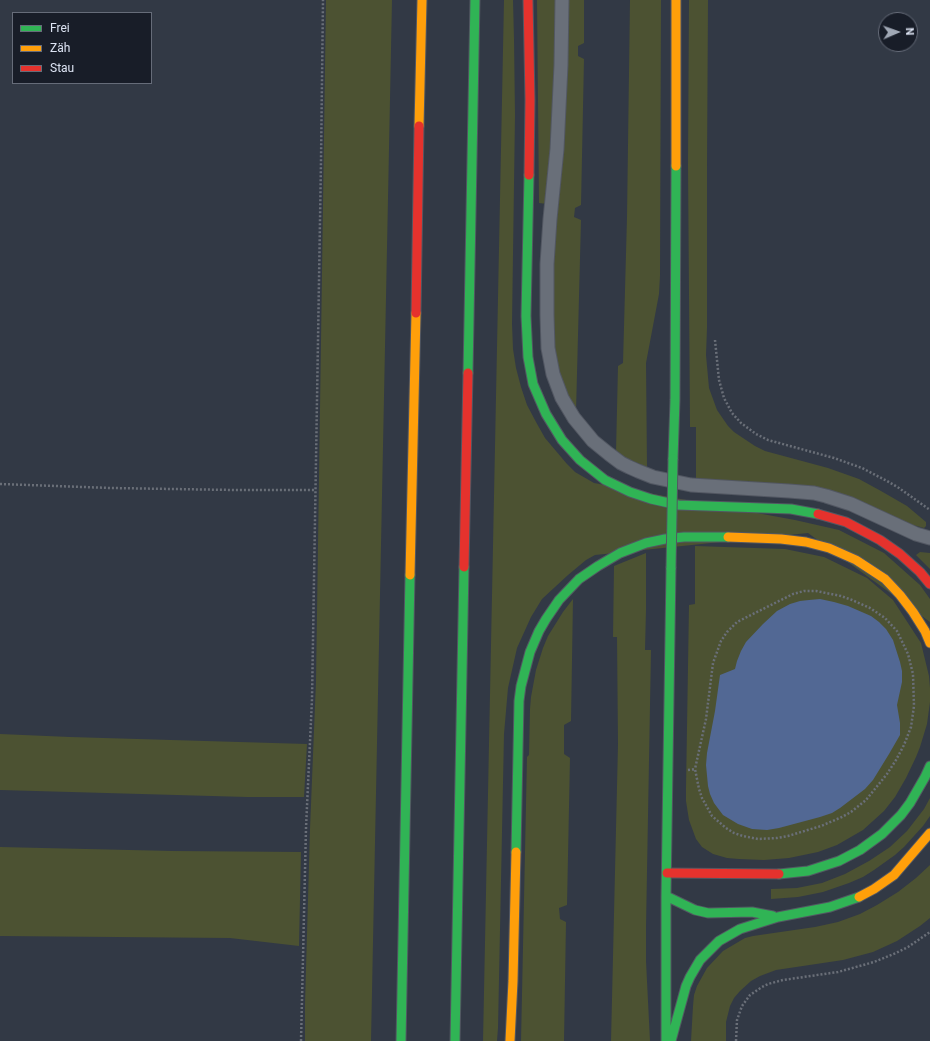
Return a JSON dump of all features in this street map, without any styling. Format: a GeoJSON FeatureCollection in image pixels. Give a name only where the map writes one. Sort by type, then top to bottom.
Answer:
{"type":"FeatureCollection","features":[{"type":"Feature","properties":{"kind":"main road"},"geometry":{"type":"LineString","coordinates":[[402,1041],[422,0]]}},
{"type":"Feature","properties":{"kind":"main road"},"geometry":{"type":"LineString","coordinates":[[454,1041],[475,0]]}},
{"type":"Feature","properties":{"kind":"main road"},"geometry":{"type":"LineString","coordinates":[[528,0],[530,100],[526,337],[528,357],[534,384],[546,414],[558,434],[580,460],[593,471],[605,480],[630,492],[651,499],[678,505],[791,509],[812,512],[834,518],[856,527],[889,546],[911,563],[930,584]]}},
{"type":"Feature","properties":{"kind":"main road"},"geometry":{"type":"LineString","coordinates":[[666,1041],[666,873],[672,459],[675,400],[676,0]]}},
{"type":"Feature","properties":{"kind":"main road"},"geometry":{"type":"LineString","coordinates":[[510,1041],[513,982],[518,721],[521,686],[528,658],[539,631],[559,600],[579,579],[620,553],[646,543],[665,538],[781,538],[806,542],[829,548],[856,560],[885,579],[913,612],[925,631],[930,643]]}},
{"type":"Feature","properties":{"kind":"main road"},"geometry":{"type":"LineString","coordinates":[[666,873],[780,874],[808,871],[838,862],[860,850],[892,825],[910,803],[930,766]]}},
{"type":"Feature","properties":{"kind":"main road"},"geometry":{"type":"LineString","coordinates":[[671,1041],[686,986],[690,977],[700,960],[719,941],[732,933],[778,917],[830,907],[857,898],[874,889],[894,875],[930,833]]}},
{"type":"Feature","properties":{"kind":"main road"},"geometry":{"type":"LineString","coordinates":[[666,896],[695,910],[708,913],[752,912],[778,917]]}},
{"type":"Feature","properties":{"kind":"lane"},"geometry":{"type":"LineString","coordinates":[[562,0],[561,65],[547,264],[546,315],[548,348],[553,374],[562,398],[574,418],[593,441],[621,463],[653,477],[691,485],[789,491],[826,496],[851,504],[916,534],[930,538]]}},
{"type":"Feature","properties":{"kind":"path"},"geometry":{"type":"LineString","coordinates":[[301,1041],[306,828],[312,699],[323,0]]}},
{"type":"Feature","properties":{"kind":"path"},"geometry":{"type":"LineString","coordinates":[[715,340],[721,390],[732,413],[741,423],[756,434],[768,440],[834,458],[862,468],[887,481],[930,510]]}},
{"type":"Feature","properties":{"kind":"path"},"geometry":{"type":"LineString","coordinates":[[0,484],[110,488],[316,490]]}},
{"type":"Feature","properties":{"kind":"path"},"geometry":{"type":"LineString","coordinates":[[804,591],[816,591],[842,596],[870,608],[885,618],[896,632],[908,654],[913,674],[915,695],[911,727],[904,745],[887,774],[866,800],[852,812],[821,826],[788,836],[758,839],[743,836],[726,828],[712,816],[702,798],[695,769],[706,719],[713,663],[721,641],[727,632],[737,622],[792,594],[804,591]]}},
{"type":"Feature","properties":{"kind":"path"},"geometry":{"type":"LineString","coordinates":[[668,770],[695,769]]}},
{"type":"Feature","properties":{"kind":"path"},"geometry":{"type":"LineString","coordinates":[[736,1041],[737,1020],[742,1006],[750,995],[762,987],[783,980],[838,972],[868,964],[896,953],[915,943],[930,932]]}},
{"type":"Feature","properties":{"kind":"green space"},"geometry":{"type":"Polygon","coordinates":[[[326,0],[392,0],[371,1041],[305,1041],[310,829],[316,681],[326,0]]]}},
{"type":"Feature","properties":{"kind":"green space"},"geometry":{"type":"Polygon","coordinates":[[[504,0],[513,0],[515,115],[512,324],[513,349],[516,368],[527,405],[545,438],[575,472],[594,483],[795,520],[839,530],[884,553],[920,585],[930,599],[930,622],[808,533],[595,555],[586,560],[542,599],[531,617],[517,648],[508,688],[504,734],[498,1028],[497,1041],[483,1041],[504,0]]]}},
{"type":"Feature","properties":{"kind":"green space"},"geometry":{"type":"Polygon","coordinates":[[[537,0],[584,0],[584,43],[578,46],[578,56],[584,59],[581,205],[575,208],[574,217],[581,220],[576,412],[570,403],[558,371],[554,344],[552,265],[555,205],[539,203],[537,0]]]}},
{"type":"Feature","properties":{"kind":"green space"},"geometry":{"type":"Polygon","coordinates":[[[630,0],[661,0],[660,276],[659,294],[646,363],[647,467],[625,458],[616,452],[618,366],[623,363],[630,0]]]}},
{"type":"Feature","properties":{"kind":"green space"},"geometry":{"type":"Polygon","coordinates":[[[689,0],[708,0],[706,355],[709,388],[717,410],[734,432],[755,446],[765,451],[828,468],[859,479],[907,506],[926,522],[926,526],[924,528],[913,525],[872,507],[696,479],[696,427],[690,427],[688,164],[689,0]]]}},
{"type":"Feature","properties":{"kind":"green space"},"geometry":{"type":"Polygon","coordinates":[[[695,546],[785,549],[824,557],[867,578],[893,600],[921,643],[929,676],[930,702],[927,724],[916,757],[895,797],[884,811],[863,830],[837,845],[818,852],[789,858],[764,860],[739,859],[727,858],[713,854],[702,847],[696,839],[689,820],[686,801],[689,605],[695,604],[695,546]]]}},
{"type":"Feature","properties":{"kind":"green space"},"geometry":{"type":"Polygon","coordinates":[[[920,552],[930,553],[930,569],[916,555],[920,552]]]}},
{"type":"Feature","properties":{"kind":"green space"},"geometry":{"type":"Polygon","coordinates":[[[646,553],[645,650],[651,650],[646,927],[650,1041],[611,1041],[618,744],[617,637],[613,637],[614,566],[646,553]]]}},
{"type":"Feature","properties":{"kind":"green space"},"geometry":{"type":"Polygon","coordinates":[[[573,599],[571,721],[564,725],[564,754],[570,758],[567,905],[559,908],[560,919],[566,922],[564,1041],[521,1041],[527,757],[529,755],[531,697],[536,670],[548,636],[573,599]]]}},
{"type":"Feature","properties":{"kind":"green space"},"geometry":{"type":"Polygon","coordinates":[[[0,734],[307,744],[304,797],[247,797],[0,790],[0,734]]]}},
{"type":"Feature","properties":{"kind":"green space"},"geometry":{"type":"Polygon","coordinates":[[[930,798],[930,816],[923,826],[895,855],[863,877],[823,892],[798,897],[771,899],[771,889],[797,888],[822,883],[845,874],[869,861],[890,847],[907,831],[924,809],[930,798]]]}},
{"type":"Feature","properties":{"kind":"green space"},"geometry":{"type":"Polygon","coordinates":[[[0,847],[301,852],[299,946],[230,938],[0,936],[0,847]]]}},
{"type":"Feature","properties":{"kind":"green space"},"geometry":{"type":"Polygon","coordinates":[[[930,865],[930,918],[920,926],[897,941],[873,952],[843,960],[776,970],[760,976],[751,981],[734,998],[730,1006],[726,1022],[726,1041],[691,1041],[694,995],[697,986],[707,968],[723,951],[745,938],[815,927],[838,922],[860,914],[898,892],[930,865]]]}},
{"type":"Feature","properties":{"kind":"water"},"geometry":{"type":"Polygon","coordinates":[[[820,599],[848,606],[871,616],[886,629],[893,640],[902,671],[902,682],[897,705],[900,735],[873,780],[865,789],[840,808],[832,813],[820,817],[779,828],[767,830],[752,829],[738,824],[723,815],[714,803],[708,786],[706,765],[707,753],[720,675],[735,669],[741,651],[746,642],[777,611],[790,604],[800,601],[820,599]]]}},
{"type":"Feature","properties":{"kind":"traffic: fast"},"geometry":{"type":"LineString","coordinates":[[468,373],[475,0]]}},
{"type":"Feature","properties":{"kind":"traffic: fast"},"geometry":{"type":"LineString","coordinates":[[673,459],[675,400],[676,166]]}},
{"type":"Feature","properties":{"kind":"traffic: fast"},"geometry":{"type":"LineString","coordinates":[[529,175],[526,316],[528,357],[533,384],[546,414],[562,440],[580,460],[605,480],[630,492],[651,499],[678,505],[791,509],[818,514]]}},
{"type":"Feature","properties":{"kind":"traffic: fast"},"geometry":{"type":"LineString","coordinates":[[671,568],[673,459]]}},
{"type":"Feature","properties":{"kind":"traffic: fast"},"geometry":{"type":"LineString","coordinates":[[516,852],[519,701],[521,686],[530,652],[546,619],[559,600],[579,579],[620,553],[646,543],[665,539],[684,537],[728,537]]}},
{"type":"Feature","properties":{"kind":"traffic: fast"},"geometry":{"type":"LineString","coordinates":[[455,1041],[464,567]]}},
{"type":"Feature","properties":{"kind":"traffic: fast"},"geometry":{"type":"LineString","coordinates":[[666,1041],[666,896],[671,568]]}},
{"type":"Feature","properties":{"kind":"traffic: fast"},"geometry":{"type":"LineString","coordinates":[[401,1041],[410,575]]}},
{"type":"Feature","properties":{"kind":"traffic: fast"},"geometry":{"type":"LineString","coordinates":[[779,874],[808,871],[839,861],[860,850],[882,834],[901,815],[910,803],[930,766]]}},
{"type":"Feature","properties":{"kind":"traffic: fast"},"geometry":{"type":"LineString","coordinates":[[666,896],[695,910],[708,913],[752,912],[773,916]]}},
{"type":"Feature","properties":{"kind":"traffic: fast"},"geometry":{"type":"LineString","coordinates":[[671,1041],[686,986],[690,977],[700,960],[719,941],[740,929],[778,917],[830,907],[859,897]]}},
{"type":"Feature","properties":{"kind":"traffic: slow"},"geometry":{"type":"LineString","coordinates":[[419,126],[422,0]]}},
{"type":"Feature","properties":{"kind":"traffic: slow"},"geometry":{"type":"LineString","coordinates":[[676,0],[676,166]]}},
{"type":"Feature","properties":{"kind":"traffic: slow"},"geometry":{"type":"LineString","coordinates":[[410,575],[416,313]]}},
{"type":"Feature","properties":{"kind":"traffic: slow"},"geometry":{"type":"LineString","coordinates":[[728,537],[781,539],[806,542],[829,548],[856,560],[885,579],[900,595],[925,631],[930,643]]}},
{"type":"Feature","properties":{"kind":"traffic: slow"},"geometry":{"type":"LineString","coordinates":[[859,897],[874,889],[894,875],[930,833]]}},
{"type":"Feature","properties":{"kind":"traffic: slow"},"geometry":{"type":"LineString","coordinates":[[510,1041],[516,852]]}},
{"type":"Feature","properties":{"kind":"traffic: jam"},"geometry":{"type":"LineString","coordinates":[[528,0],[530,100],[529,175]]}},
{"type":"Feature","properties":{"kind":"traffic: jam"},"geometry":{"type":"LineString","coordinates":[[416,313],[419,126]]}},
{"type":"Feature","properties":{"kind":"traffic: jam"},"geometry":{"type":"LineString","coordinates":[[464,567],[468,373]]}},
{"type":"Feature","properties":{"kind":"traffic: jam"},"geometry":{"type":"LineString","coordinates":[[818,514],[846,522],[880,540],[900,554],[920,572],[930,584]]}},
{"type":"Feature","properties":{"kind":"traffic: jam"},"geometry":{"type":"LineString","coordinates":[[667,873],[779,874]]}}]}
